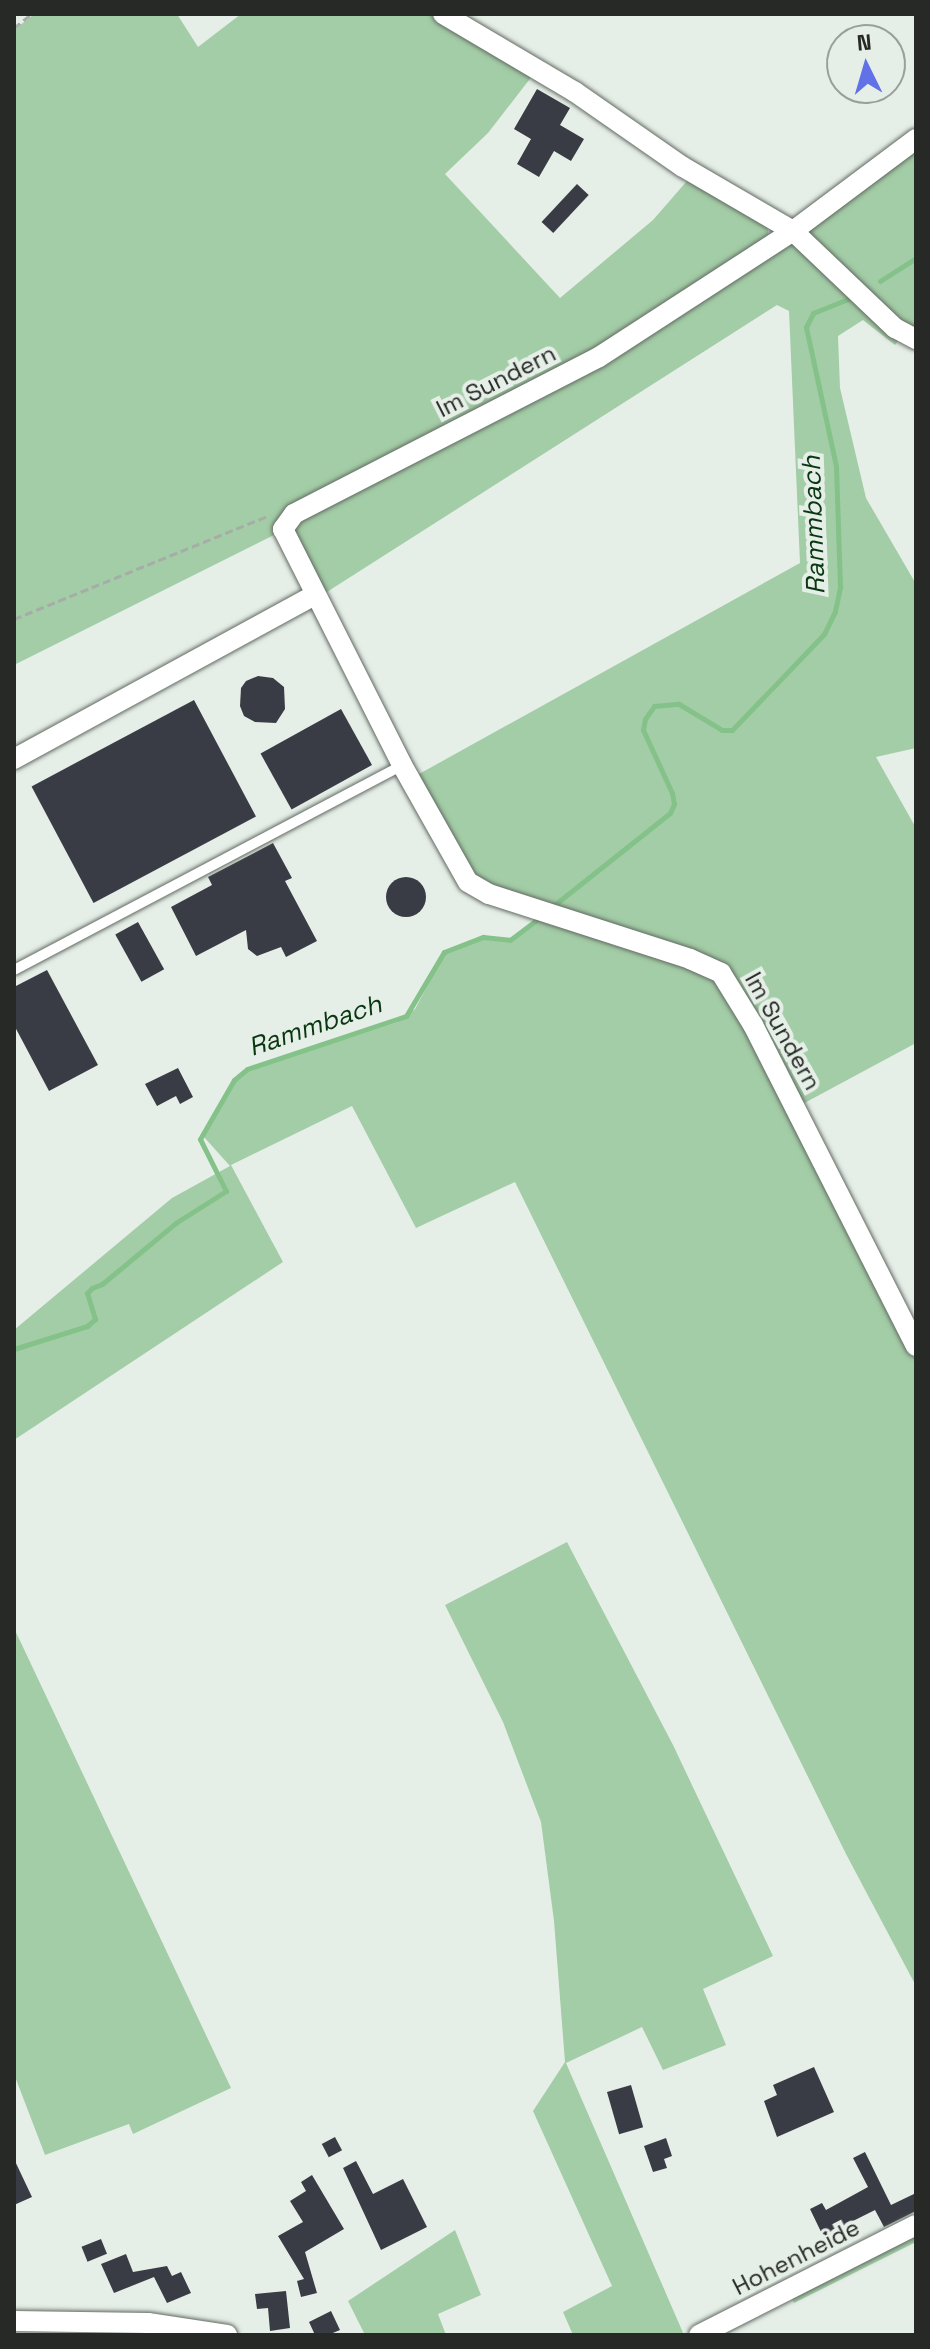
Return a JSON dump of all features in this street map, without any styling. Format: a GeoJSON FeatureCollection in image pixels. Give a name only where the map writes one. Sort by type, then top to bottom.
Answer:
{"type":"FeatureCollection","features":[{"type":"Feature","properties":{"kind":"street"},"geometry":{"type":"LineString","coordinates":[[443,14],[575,92],[683,167],[793,231],[895,328],[916,339]]}},
{"type":"Feature","properties":{"kind":"street","name":"Im Sundern"},"geometry":{"type":"LineString","coordinates":[[916,139],[793,231],[599,357],[291,519],[283,529],[402,765],[468,882],[489,894],[690,959],[721,973],[753,1025],[916,1346]]}},
{"type":"Feature","properties":{"kind":"street"},"geometry":{"type":"LineString","coordinates":[[14,759],[315,595]]}},
{"type":"Feature","properties":{"kind":"street","name":"Hohenheide"},"geometry":{"type":"LineString","coordinates":[[699,2335],[916,2225]]}},
{"type":"Feature","properties":{"kind":"street"},"geometry":{"type":"LineString","coordinates":[[14,2321],[148,2323],[227,2335]]}},
{"type":"Feature","properties":{"kind":"lane"},"geometry":{"type":"LineString","coordinates":[[14,970],[402,765]]}},
{"type":"Feature","properties":{"kind":"path"},"geometry":{"type":"LineString","coordinates":[[14,28],[31,14]]}},
{"type":"Feature","properties":{"kind":"path"},"geometry":{"type":"LineString","coordinates":[[14,619],[269,515],[291,519]]}},
{"type":"Feature","properties":{"kind":"green space"},"geometry":{"type":"Polygon","coordinates":[[[34,14],[177,14],[198,47],[241,14],[439,14],[536,71],[488,133],[445,174],[560,298],[653,220],[693,174],[766,220],[769,237],[599,355],[282,531],[14,665],[14,30],[34,14]]]}},
{"type":"Feature","properties":{"kind":"green space"},"geometry":{"type":"Polygon","coordinates":[[[916,145],[916,335],[798,231],[916,145]]]}},
{"type":"Feature","properties":{"kind":"green space"},"geometry":{"type":"Polygon","coordinates":[[[792,234],[903,335],[895,345],[863,320],[838,336],[840,388],[866,498],[916,584],[916,748],[876,757],[916,828],[916,1043],[797,1107],[725,972],[472,880],[410,779],[800,563],[789,311],[777,305],[319,597],[286,529],[599,360],[792,234]]]}},
{"type":"Feature","properties":{"kind":"green space"},"geometry":{"type":"Polygon","coordinates":[[[541,919],[724,981],[916,1354],[916,1986],[846,1854],[515,1182],[416,1228],[352,1106],[231,1165],[283,1262],[14,1440],[14,1330],[172,1198],[230,1166],[204,1137],[236,1081],[248,1071],[398,1022],[415,1009],[445,953],[482,939],[511,942],[541,919]]]}},
{"type":"Feature","properties":{"kind":"green space"},"geometry":{"type":"Polygon","coordinates":[[[567,1542],[673,1745],[773,1956],[703,1989],[726,2045],[663,2070],[642,2027],[566,2063],[684,2335],[573,2335],[563,2312],[612,2286],[533,2111],[565,2062],[554,1921],[541,1822],[503,1722],[445,1605],[567,1542]]]}},
{"type":"Feature","properties":{"kind":"green space"},"geometry":{"type":"Polygon","coordinates":[[[14,1628],[231,2088],[133,2134],[129,2124],[45,2155],[14,2074],[14,1628]]]}},
{"type":"Feature","properties":{"kind":"green space"},"geometry":{"type":"Polygon","coordinates":[[[455,2230],[481,2295],[438,2314],[446,2335],[365,2335],[348,2301],[455,2230]]]}},
{"type":"Feature","properties":{"kind":"green space"},"geometry":{"type":"Polygon","coordinates":[[[916,2230],[916,2242],[794,2303],[789,2292],[916,2230]]]}},
{"type":"Feature","properties":{"kind":"building"},"geometry":{"type":"Polygon","coordinates":[[[537,89],[570,108],[560,125],[584,139],[571,161],[554,151],[539,177],[517,164],[531,139],[514,129],[537,89]]]}},
{"type":"Feature","properties":{"kind":"building"},"geometry":{"type":"Polygon","coordinates":[[[577,184],[589,195],[553,233],[542,222],[577,184]]]}},
{"type":"Feature","properties":{"kind":"building"},"geometry":{"type":"Polygon","coordinates":[[[258,676],[273,678],[284,687],[285,709],[276,723],[255,722],[244,716],[240,706],[241,688],[246,681],[258,676]]]}},
{"type":"Feature","properties":{"kind":"building"},"geometry":{"type":"Polygon","coordinates":[[[194,700],[256,817],[94,903],[32,786],[194,700]]]}},
{"type":"Feature","properties":{"kind":"building"},"geometry":{"type":"Polygon","coordinates":[[[341,709],[372,765],[292,810],[261,754],[341,709]]]}},
{"type":"Feature","properties":{"kind":"building"},"geometry":{"type":"Polygon","coordinates":[[[273,843],[292,878],[285,881],[317,941],[286,957],[281,947],[257,956],[248,949],[246,930],[196,956],[171,907],[212,885],[208,877],[273,843]]]}},
{"type":"Feature","properties":{"kind":"building"},"geometry":{"type":"Polygon","coordinates":[[[406,877],[420,883],[426,897],[420,911],[406,917],[392,911],[386,897],[392,883],[406,877]]]}},
{"type":"Feature","properties":{"kind":"building"},"geometry":{"type":"Polygon","coordinates":[[[138,922],[164,969],[141,982],[115,935],[138,922]]]}},
{"type":"Feature","properties":{"kind":"building"},"geometry":{"type":"Polygon","coordinates":[[[47,970],[98,1065],[49,1091],[14,1025],[14,987],[47,970]]]}},
{"type":"Feature","properties":{"kind":"building"},"geometry":{"type":"Polygon","coordinates":[[[178,1068],[193,1097],[180,1104],[176,1096],[157,1106],[145,1084],[178,1068]]]}},
{"type":"Feature","properties":{"kind":"building"},"geometry":{"type":"Polygon","coordinates":[[[814,2067],[834,2112],[777,2137],[764,2101],[777,2095],[773,2085],[814,2067]]]}},
{"type":"Feature","properties":{"kind":"building"},"geometry":{"type":"Polygon","coordinates":[[[631,2085],[643,2127],[619,2134],[607,2092],[631,2085]]]}},
{"type":"Feature","properties":{"kind":"building"},"geometry":{"type":"Polygon","coordinates":[[[335,2137],[342,2150],[329,2157],[322,2144],[335,2137]]]}},
{"type":"Feature","properties":{"kind":"building"},"geometry":{"type":"Polygon","coordinates":[[[666,2138],[672,2156],[664,2159],[667,2168],[653,2172],[644,2146],[666,2138]]]}},
{"type":"Feature","properties":{"kind":"building"},"geometry":{"type":"Polygon","coordinates":[[[865,2152],[891,2205],[916,2193],[916,2211],[884,2227],[875,2210],[823,2236],[810,2209],[822,2203],[826,2210],[868,2187],[853,2158],[865,2152]]]}},
{"type":"Feature","properties":{"kind":"building"},"geometry":{"type":"Polygon","coordinates":[[[14,2159],[32,2197],[14,2205],[14,2159]]]}},
{"type":"Feature","properties":{"kind":"building"},"geometry":{"type":"Polygon","coordinates":[[[356,2161],[373,2194],[403,2179],[427,2227],[381,2250],[343,2168],[356,2161]]]}},
{"type":"Feature","properties":{"kind":"building"},"geometry":{"type":"Polygon","coordinates":[[[312,2175],[344,2229],[305,2252],[317,2293],[301,2297],[297,2281],[304,2279],[278,2236],[303,2222],[290,2201],[306,2191],[301,2182],[312,2175]]]}},
{"type":"Feature","properties":{"kind":"building"},"geometry":{"type":"Polygon","coordinates":[[[101,2239],[107,2254],[88,2262],[82,2247],[101,2239]]]}},
{"type":"Feature","properties":{"kind":"building"},"geometry":{"type":"Polygon","coordinates":[[[126,2254],[133,2272],[167,2266],[172,2276],[181,2272],[191,2293],[167,2303],[154,2277],[114,2293],[101,2264],[126,2254]]]}},
{"type":"Feature","properties":{"kind":"building"},"geometry":{"type":"Polygon","coordinates":[[[286,2291],[290,2328],[270,2331],[268,2308],[257,2309],[255,2294],[286,2291]]]}},
{"type":"Feature","properties":{"kind":"building"},"geometry":{"type":"Polygon","coordinates":[[[331,2311],[340,2330],[328,2335],[315,2335],[309,2322],[331,2311]]]}},
{"type":"Feature","properties":{"kind":"waterway","name":"Rammbach"},"geometry":{"type":"LineString","coordinates":[[880,281],[916,258]]}},
{"type":"Feature","properties":{"kind":"waterway","name":"Rammbach"},"geometry":{"type":"LineString","coordinates":[[553,906],[670,813],[674,804],[672,793],[643,730],[645,719],[654,706],[679,704],[722,730],[732,730],[824,634],[835,611],[840,587],[836,466],[806,327],[813,313],[853,297]]}},
{"type":"Feature","properties":{"kind":"waterway","name":"Rammbach"},"geometry":{"type":"LineString","coordinates":[[14,1349],[87,1326],[95,1319],[87,1293],[92,1288],[102,1284],[177,1222],[226,1191],[200,1139],[234,1080],[247,1069],[406,1016],[444,952],[483,937],[510,940],[537,920]]}}]}
